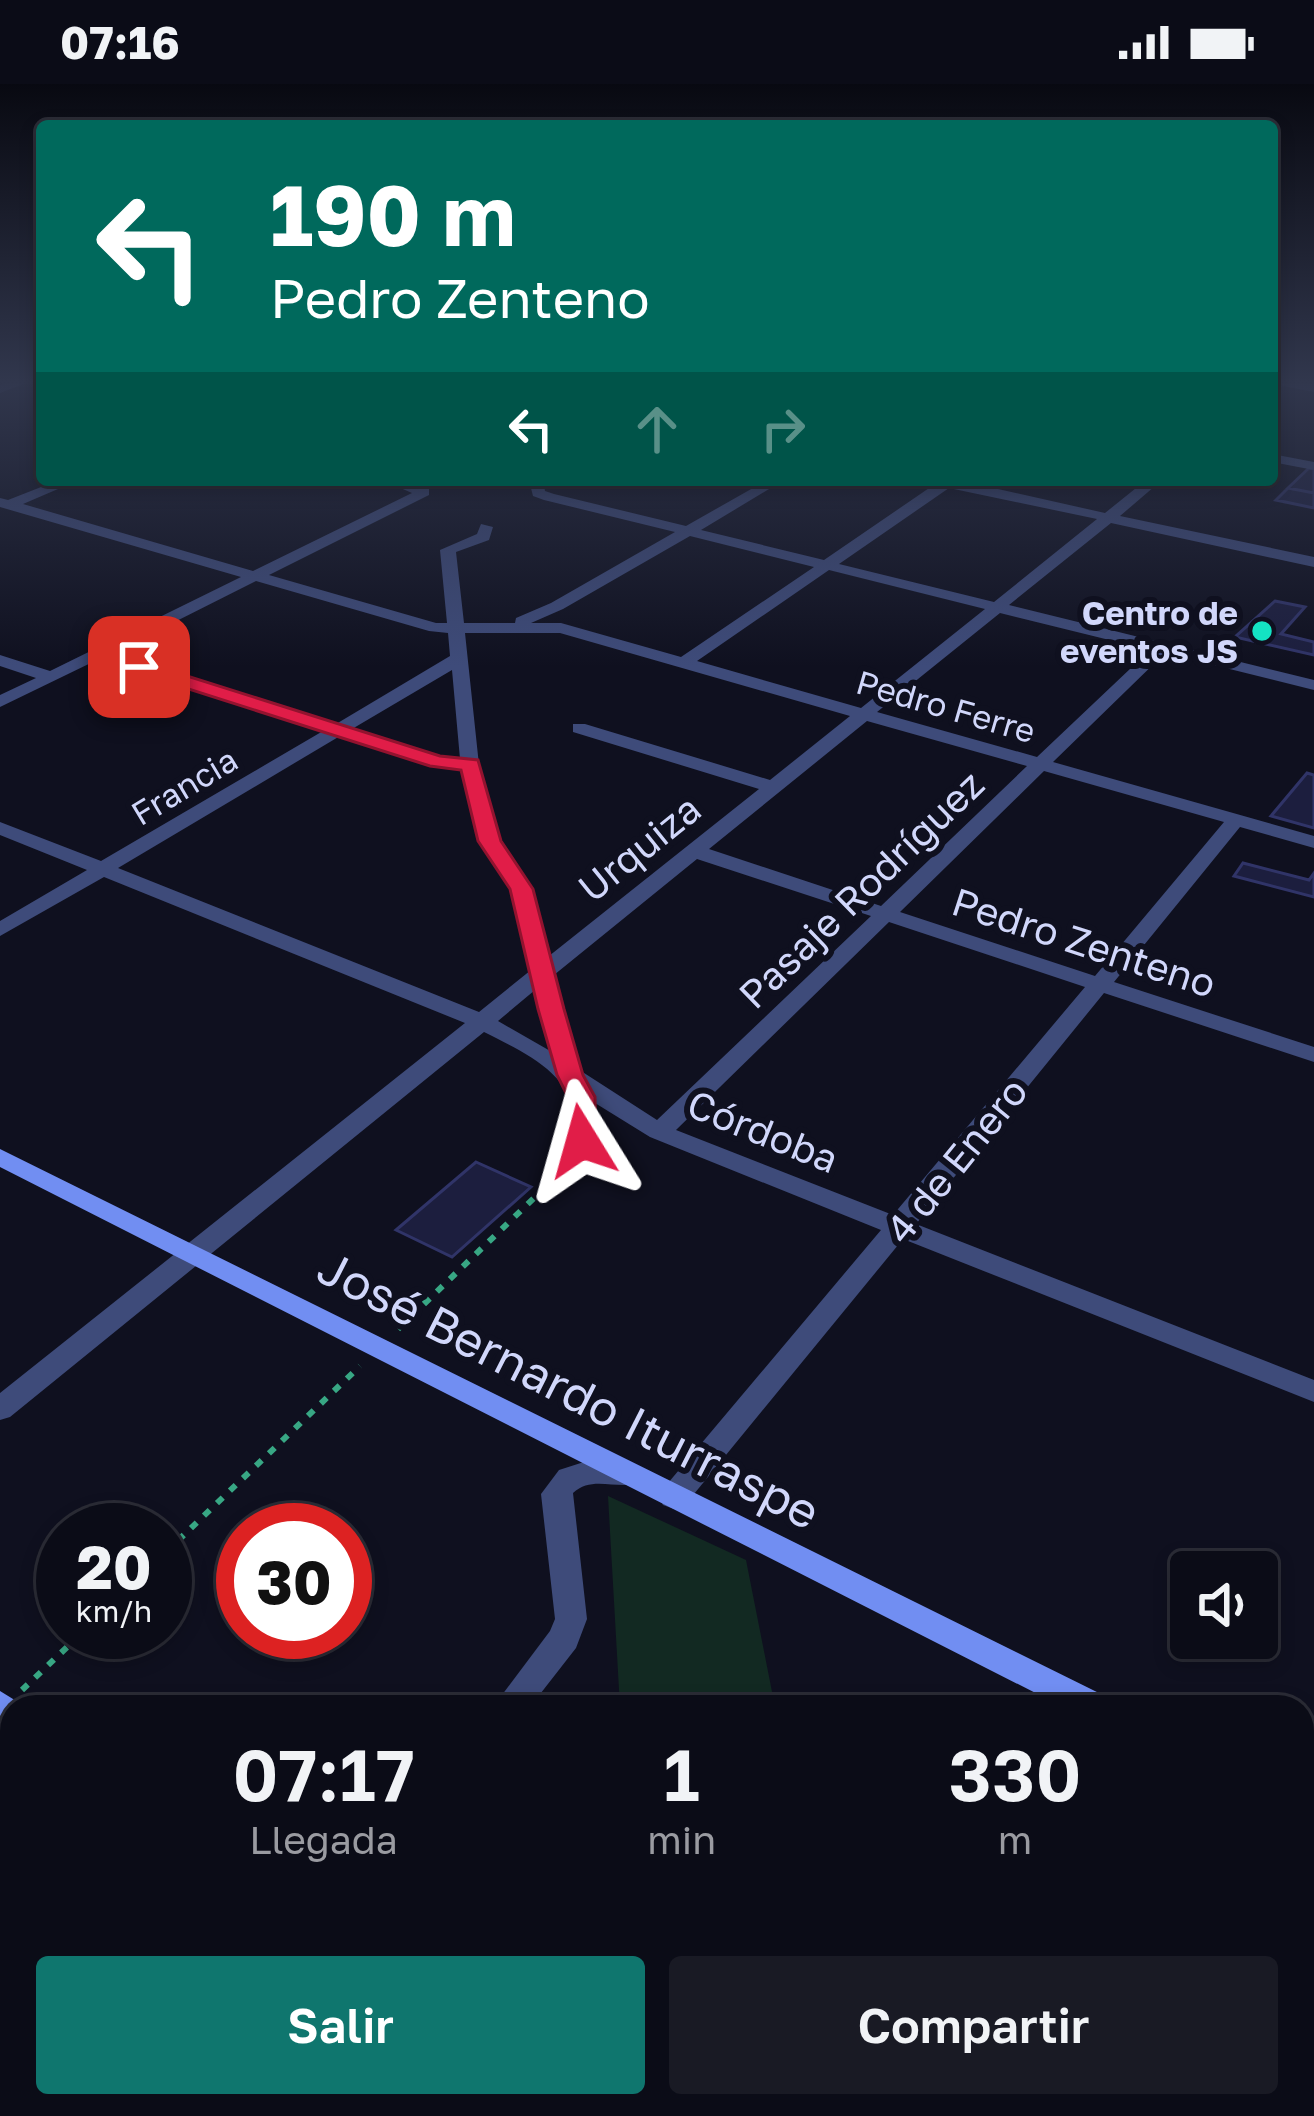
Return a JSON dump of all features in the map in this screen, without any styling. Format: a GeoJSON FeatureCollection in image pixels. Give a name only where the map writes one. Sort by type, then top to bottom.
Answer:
{"type":"FeatureCollection","features":[{"type":"Feature","properties":{"kind":"street"},"geometry":{"type":"LineString","coordinates":[[3,505],[55,486]]}},
{"type":"Feature","properties":{"kind":"street"},"geometry":{"type":"LineString","coordinates":[[0,702],[424,492],[406,486]]}},
{"type":"Feature","properties":{"kind":"street"},"geometry":{"type":"LineString","coordinates":[[537,486],[538,493],[549,497],[1314,685]]}},
{"type":"Feature","properties":{"kind":"street"},"geometry":{"type":"LineString","coordinates":[[509,626],[557,606],[767,486]]}},
{"type":"Feature","properties":{"kind":"street"},"geometry":{"type":"LineString","coordinates":[[685,662],[937,486]]}},
{"type":"Feature","properties":{"kind":"street"},"geometry":{"type":"LineString","coordinates":[[967,486],[1314,562]]}},
{"type":"Feature","properties":{"kind":"street","name":"Urquiza"},"geometry":{"type":"LineString","coordinates":[[0,1409],[1148,486]]}},
{"type":"Feature","properties":{"kind":"street","name":"Pedro Ferre"},"geometry":{"type":"LineString","coordinates":[[3,505],[456,631],[561,628],[1314,842]]}},
{"type":"Feature","properties":{"kind":"street"},"geometry":{"type":"LineString","coordinates":[[486,527],[478,540],[448,547],[470,765],[486,831],[522,889],[570,1075],[582,1097],[585,1119],[577,1157]]}},
{"type":"Feature","properties":{"kind":"street"},"geometry":{"type":"LineString","coordinates":[[557,606],[556,622],[561,628]]}},
{"type":"Feature","properties":{"kind":"street","name":"Pasaje Rodríguez"},"geometry":{"type":"LineString","coordinates":[[659,1132],[1162,647]]}},
{"type":"Feature","properties":{"kind":"street"},"geometry":{"type":"LineString","coordinates":[[100,654],[438,762],[470,765]]}},
{"type":"Feature","properties":{"kind":"street","name":"Francia"},"geometry":{"type":"LineString","coordinates":[[0,930],[461,657]]}},
{"type":"Feature","properties":{"kind":"street"},"geometry":{"type":"LineString","coordinates":[[0,659],[51,677]]}},
{"type":"Feature","properties":{"kind":"street"},"geometry":{"type":"LineString","coordinates":[[579,728],[772,788]]}},
{"type":"Feature","properties":{"kind":"street","name":"4 de Enero"},"geometry":{"type":"LineString","coordinates":[[674,1497],[1235,820]]}},
{"type":"Feature","properties":{"kind":"street","name":"Córdoba"},"geometry":{"type":"LineString","coordinates":[[0,827],[481,1021],[546,1054],[619,1111],[659,1132],[1314,1391]]}},
{"type":"Feature","properties":{"kind":"street","name":"Pedro Zenteno"},"geometry":{"type":"LineString","coordinates":[[694,851],[1314,1055]]}},
{"type":"Feature","properties":{"kind":"street","name":"José Bernardo Iturraspe"},"geometry":{"type":"LineString","coordinates":[[0,1157],[1071,1695]]}},
{"type":"Feature","properties":{"kind":"street"},"geometry":{"type":"LineString","coordinates":[[520,1695],[556,1649],[571,1619],[556,1494],[562,1482],[583,1471],[628,1474]]}},
{"type":"Feature","properties":{"kind":"path"},"geometry":{"type":"LineString","coordinates":[[192,1527],[577,1157]]}},
{"type":"Feature","properties":{"kind":"path"},"geometry":{"type":"LineString","coordinates":[[19,1695],[56,1659]]}},
{"type":"Feature","properties":{"kind":"green space"},"geometry":{"type":"Polygon","coordinates":[[[608,1496],[746,1560],[773,1695],[619,1695],[608,1496]]]}},
{"type":"Feature","properties":{"kind":"building"},"geometry":{"type":"Polygon","coordinates":[[[1299,478],[1314,478],[1314,493],[1288,488],[1299,478]]]}},
{"type":"Feature","properties":{"kind":"building"},"geometry":{"type":"Polygon","coordinates":[[[1288,488],[1314,493],[1314,508],[1276,500],[1288,488]]]}},
{"type":"Feature","properties":{"kind":"building","name":"Centro de eventos JS"},"geometry":{"type":"Polygon","coordinates":[[[1275,601],[1305,607],[1281,634],[1314,642],[1314,655],[1235,637],[1275,601]]]}},
{"type":"Feature","properties":{"kind":"building"},"geometry":{"type":"Polygon","coordinates":[[[1307,773],[1314,775],[1314,828],[1271,816],[1307,773]]]}},
{"type":"Feature","properties":{"kind":"building"},"geometry":{"type":"Polygon","coordinates":[[[1243,863],[1309,880],[1314,873],[1314,897],[1234,876],[1243,863]]]}},
{"type":"Feature","properties":{"kind":"building"},"geometry":{"type":"Polygon","coordinates":[[[476,1162],[531,1187],[452,1257],[396,1230],[476,1162]]]}},
{"type":"Feature","properties":{"kind":"place","name":"Centro de eventos JS"},"geometry":{"type":"Point","coordinates":[1262,631]}},
{"type":"Feature","properties":{"kind":"route"},"geometry":{"type":"LineString","coordinates":[[139,667],[438,762],[470,765],[490,841],[522,889],[570,1075],[582,1097],[582,1141]]}}]}
